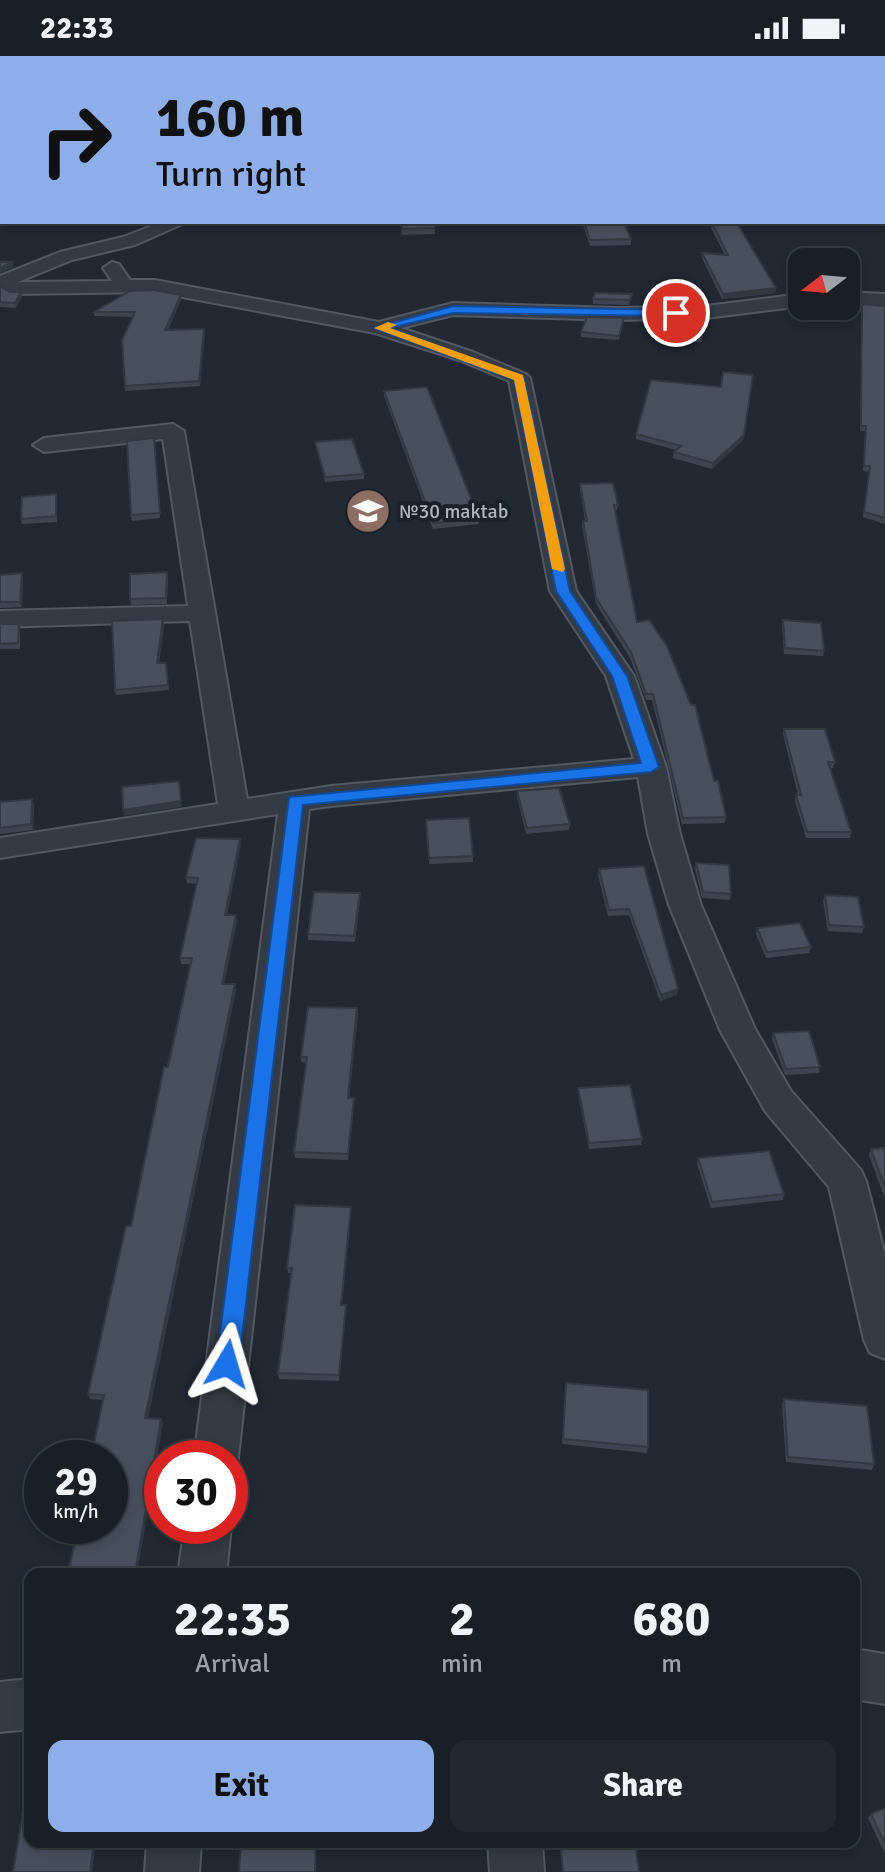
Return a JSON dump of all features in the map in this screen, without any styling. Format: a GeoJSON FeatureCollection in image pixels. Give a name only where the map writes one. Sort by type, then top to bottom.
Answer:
{"type":"FeatureCollection","features":[{"type":"Feature","properties":{"kind":"street"},"geometry":{"type":"LineString","coordinates":[[0,286],[66,256],[129,241],[173,224]]}},
{"type":"Feature","properties":{"kind":"street"},"geometry":{"type":"LineString","coordinates":[[125,286],[112,272],[112,256],[129,241]]}},
{"type":"Feature","properties":{"kind":"street"},"geometry":{"type":"LineString","coordinates":[[0,286],[155,286],[379,328],[519,378],[563,591],[620,676],[651,767],[664,834],[685,905],[738,1030],[778,1101],[847,1181],[885,1340]]}},
{"type":"Feature","properties":{"kind":"street"},"geometry":{"type":"LineString","coordinates":[[860,299],[885,300]]}},
{"type":"Feature","properties":{"kind":"street"},"geometry":{"type":"LineString","coordinates":[[379,328],[453,309],[617,314],[706,312],[788,302]]}},
{"type":"Feature","properties":{"kind":"street"},"geometry":{"type":"LineString","coordinates":[[44,445],[173,431],[234,811]]}},
{"type":"Feature","properties":{"kind":"street"},"geometry":{"type":"LineString","coordinates":[[0,619],[202,613]]}},
{"type":"Feature","properties":{"kind":"street"},"geometry":{"type":"LineString","coordinates":[[0,848],[295,801],[651,767]]}},
{"type":"Feature","properties":{"kind":"street"},"geometry":{"type":"LineString","coordinates":[[218,1440],[295,801]]}},
{"type":"Feature","properties":{"kind":"street"},"geometry":{"type":"LineString","coordinates":[[204,1568],[206,1544]]}},
{"type":"Feature","properties":{"kind":"street"},"geometry":{"type":"LineString","coordinates":[[860,1675],[885,1679]]}},
{"type":"Feature","properties":{"kind":"street"},"geometry":{"type":"LineString","coordinates":[[0,1707],[24,1705]]}},
{"type":"Feature","properties":{"kind":"street"},"geometry":{"type":"LineString","coordinates":[[172,1872],[174,1848]]}},
{"type":"Feature","properties":{"kind":"street"},"geometry":{"type":"LineString","coordinates":[[515,1848],[517,1872]]}},
{"type":"Feature","properties":{"kind":"building"},"geometry":{"type":"Polygon","coordinates":[[[401,224],[434,224],[435,228],[402,229],[401,224]]]}},
{"type":"Feature","properties":{"kind":"building"},"geometry":{"type":"Polygon","coordinates":[[[585,224],[625,224],[631,239],[590,240],[585,224]]]}},
{"type":"Feature","properties":{"kind":"building"},"geometry":{"type":"Polygon","coordinates":[[[712,224],[738,224],[776,288],[723,294],[702,253],[728,255],[712,224]]]}},
{"type":"Feature","properties":{"kind":"building"},"geometry":{"type":"Polygon","coordinates":[[[0,286],[10,292],[21,292],[15,303],[0,302],[0,286]]]}},
{"type":"Feature","properties":{"kind":"building"},"geometry":{"type":"Polygon","coordinates":[[[154,290],[181,295],[165,330],[204,329],[199,381],[125,386],[122,340],[135,312],[94,312],[130,291],[154,290]]]}},
{"type":"Feature","properties":{"kind":"building"},"geometry":{"type":"Polygon","coordinates":[[[690,291],[692,299],[655,299],[654,294],[690,291]]]}},
{"type":"Feature","properties":{"kind":"building"},"geometry":{"type":"Polygon","coordinates":[[[595,293],[632,294],[630,300],[593,299],[595,293]]]}},
{"type":"Feature","properties":{"kind":"building"},"geometry":{"type":"Polygon","coordinates":[[[862,304],[885,306],[885,518],[864,512],[870,466],[864,466],[866,426],[861,426],[862,304]]]}},
{"type":"Feature","properties":{"kind":"building"},"geometry":{"type":"Polygon","coordinates":[[[697,316],[702,337],[664,337],[660,317],[697,316]]]}},
{"type":"Feature","properties":{"kind":"building"},"geometry":{"type":"Polygon","coordinates":[[[587,317],[624,318],[619,336],[581,332],[587,317]]]}},
{"type":"Feature","properties":{"kind":"building"},"geometry":{"type":"Polygon","coordinates":[[[723,372],[753,375],[744,435],[713,463],[674,452],[681,446],[636,434],[651,380],[721,387],[723,372]]]}},
{"type":"Feature","properties":{"kind":"building"},"geometry":{"type":"Polygon","coordinates":[[[427,387],[479,519],[433,523],[384,391],[427,387]]]}},
{"type":"Feature","properties":{"kind":"building"},"geometry":{"type":"Polygon","coordinates":[[[154,438],[160,513],[131,515],[127,441],[154,438]]]}},
{"type":"Feature","properties":{"kind":"building"},"geometry":{"type":"Polygon","coordinates":[[[352,439],[364,474],[325,477],[315,442],[352,439]]]}},
{"type":"Feature","properties":{"kind":"building"},"geometry":{"type":"Polygon","coordinates":[[[613,483],[618,505],[614,505],[637,622],[649,620],[667,646],[691,705],[695,705],[726,817],[683,818],[653,694],[646,694],[631,652],[596,598],[580,484],[613,483]]]}},
{"type":"Feature","properties":{"kind":"building"},"geometry":{"type":"Polygon","coordinates":[[[56,494],[56,516],[21,519],[22,497],[56,494]]]}},
{"type":"Feature","properties":{"kind":"building"},"geometry":{"type":"Polygon","coordinates":[[[167,572],[166,598],[130,599],[130,574],[167,572]]]}},
{"type":"Feature","properties":{"kind":"building"},"geometry":{"type":"Polygon","coordinates":[[[22,573],[20,602],[0,602],[0,575],[22,573]]]}},
{"type":"Feature","properties":{"kind":"building"},"geometry":{"type":"Polygon","coordinates":[[[163,619],[157,663],[166,663],[168,685],[115,690],[112,621],[163,619]]]}},
{"type":"Feature","properties":{"kind":"building"},"geometry":{"type":"Polygon","coordinates":[[[783,620],[821,623],[824,651],[785,648],[783,620]]]}},
{"type":"Feature","properties":{"kind":"building"},"geometry":{"type":"Polygon","coordinates":[[[0,624],[19,624],[18,643],[0,644],[0,624]]]}},
{"type":"Feature","properties":{"kind":"building"},"geometry":{"type":"Polygon","coordinates":[[[784,729],[825,729],[835,762],[828,762],[851,832],[807,832],[796,795],[801,795],[784,729]]]}},
{"type":"Feature","properties":{"kind":"building"},"geometry":{"type":"Polygon","coordinates":[[[179,781],[181,801],[123,810],[122,787],[179,781]]]}},
{"type":"Feature","properties":{"kind":"building"},"geometry":{"type":"Polygon","coordinates":[[[559,788],[570,824],[527,828],[517,791],[559,788]]]}},
{"type":"Feature","properties":{"kind":"building"},"geometry":{"type":"Polygon","coordinates":[[[32,799],[31,824],[0,828],[0,802],[32,799]]]}},
{"type":"Feature","properties":{"kind":"building"},"geometry":{"type":"Polygon","coordinates":[[[469,818],[473,856],[429,858],[426,820],[469,818]]]}},
{"type":"Feature","properties":{"kind":"building"},"geometry":{"type":"Polygon","coordinates":[[[196,838],[240,839],[225,915],[236,915],[222,984],[235,984],[145,1418],[161,1419],[157,1440],[144,1440],[144,1520],[136,1568],[69,1568],[74,1544],[128,1544],[128,1440],[95,1440],[104,1395],[88,1394],[126,1226],[131,1226],[164,1067],[168,1067],[192,958],[180,958],[198,878],[186,877],[196,838]]]}},
{"type":"Feature","properties":{"kind":"building"},"geometry":{"type":"Polygon","coordinates":[[[696,863],[729,865],[731,894],[703,892],[696,863]]]}},
{"type":"Feature","properties":{"kind":"building"},"geometry":{"type":"Polygon","coordinates":[[[644,866],[678,989],[661,995],[629,909],[609,910],[599,869],[644,866]]]}},
{"type":"Feature","properties":{"kind":"building"},"geometry":{"type":"Polygon","coordinates":[[[314,892],[360,893],[354,936],[308,934],[314,892]]]}},
{"type":"Feature","properties":{"kind":"building"},"geometry":{"type":"Polygon","coordinates":[[[825,895],[858,897],[864,927],[829,925],[825,895]]]}},
{"type":"Feature","properties":{"kind":"building"},"geometry":{"type":"Polygon","coordinates":[[[800,923],[811,947],[767,952],[757,928],[800,923]]]}},
{"type":"Feature","properties":{"kind":"building"},"geometry":{"type":"Polygon","coordinates":[[[308,1007],[357,1008],[348,1098],[354,1098],[348,1154],[294,1152],[307,1057],[301,1057],[308,1007]]]}},
{"type":"Feature","properties":{"kind":"building"},"geometry":{"type":"Polygon","coordinates":[[[809,1031],[820,1067],[786,1069],[773,1033],[809,1031]]]}},
{"type":"Feature","properties":{"kind":"building"},"geometry":{"type":"Polygon","coordinates":[[[630,1085],[642,1139],[589,1143],[578,1088],[630,1085]]]}},
{"type":"Feature","properties":{"kind":"building"},"geometry":{"type":"Polygon","coordinates":[[[885,1148],[885,1188],[871,1149],[885,1148]]]}},
{"type":"Feature","properties":{"kind":"building"},"geometry":{"type":"Polygon","coordinates":[[[769,1151],[784,1194],[712,1202],[698,1158],[769,1151]]]}},
{"type":"Feature","properties":{"kind":"building"},"geometry":{"type":"Polygon","coordinates":[[[295,1205],[351,1207],[341,1305],[346,1305],[339,1375],[278,1373],[292,1268],[287,1268],[295,1205]]]}},
{"type":"Feature","properties":{"kind":"building"},"geometry":{"type":"Polygon","coordinates":[[[566,1383],[648,1390],[648,1447],[563,1439],[566,1383]]]}},
{"type":"Feature","properties":{"kind":"building"},"geometry":{"type":"Polygon","coordinates":[[[784,1399],[867,1406],[874,1464],[788,1457],[784,1399]]]}},
{"type":"Feature","properties":{"kind":"building"},"geometry":{"type":"Polygon","coordinates":[[[24,1804],[24,1848],[93,1848],[90,1872],[13,1872],[24,1804]]]}},
{"type":"Feature","properties":{"kind":"building"},"geometry":{"type":"Polygon","coordinates":[[[885,1808],[885,1844],[871,1814],[885,1808]]]}},
{"type":"Feature","properties":{"kind":"building"},"geometry":{"type":"Polygon","coordinates":[[[241,1848],[316,1848],[315,1872],[239,1872],[241,1848]]]}},
{"type":"Feature","properties":{"kind":"building"},"geometry":{"type":"Polygon","coordinates":[[[561,1848],[636,1848],[639,1872],[563,1872],[561,1848]]]}},
{"type":"Feature","properties":{"kind":"slow traffic"},"geometry":{"type":"LineString","coordinates":[[392,325],[379,328],[466,356],[519,378],[558,569]]}},
{"type":"Feature","properties":{"kind":"place","name":"№30 maktab"},"geometry":{"type":"Point","coordinates":[368,511]}},
{"type":"Feature","properties":{"kind":"route"},"geometry":{"type":"LineString","coordinates":[[227,1364],[295,801],[651,767],[620,676],[563,591],[519,378],[466,356],[379,328],[453,309],[676,313]]}}]}
